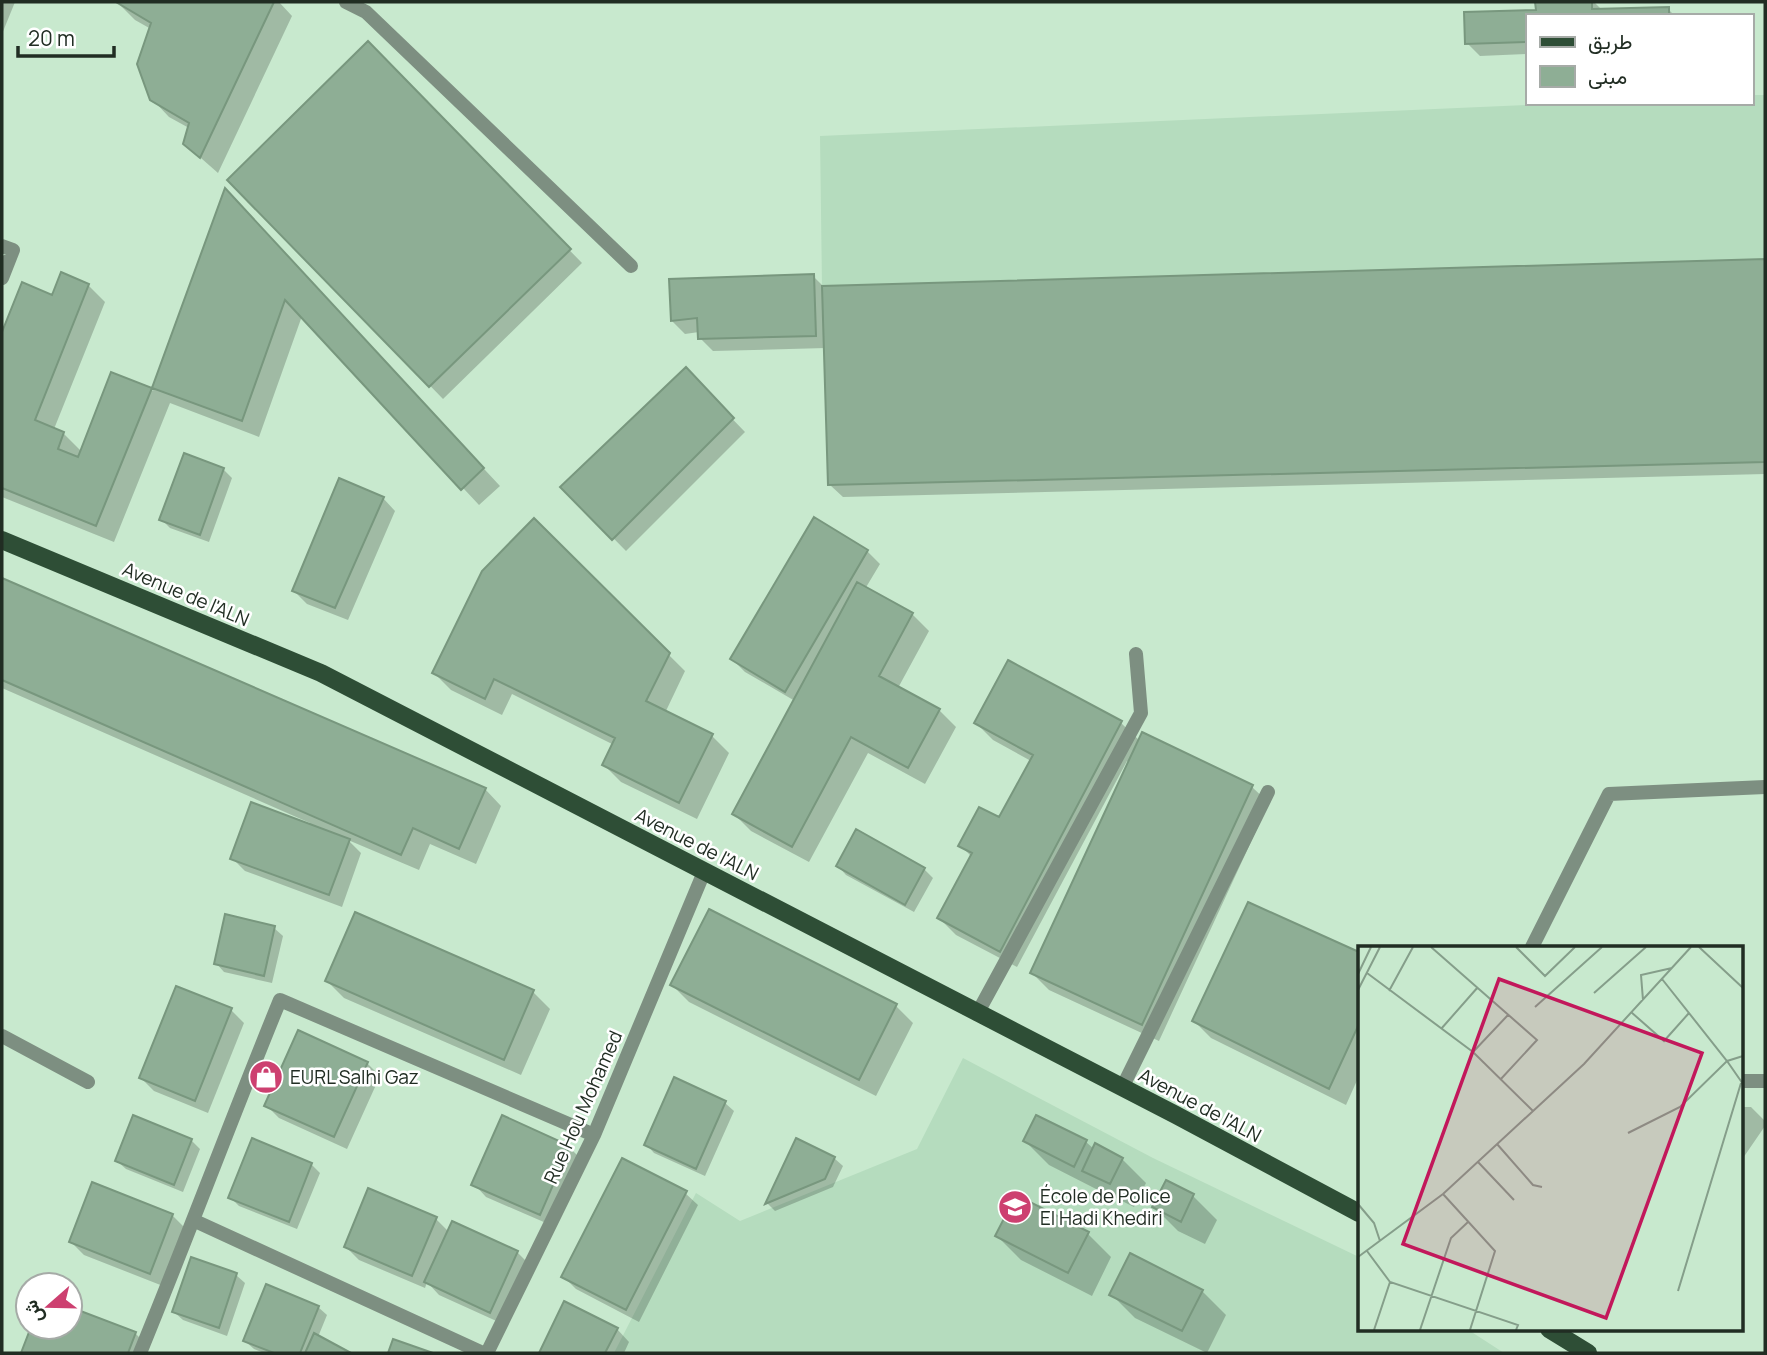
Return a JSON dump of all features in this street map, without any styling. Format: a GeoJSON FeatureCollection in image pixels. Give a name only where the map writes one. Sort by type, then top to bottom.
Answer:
{"type":"FeatureCollection","features":[{"type":"Feature","properties":{"kind":"main road","name":"Avenue de l'ALN"},"geometry":{"type":"LineString","coordinates":[[2,540],[321,673],[1358,1212]]}},
{"type":"Feature","properties":{"kind":"main road"},"geometry":{"type":"LineString","coordinates":[[1551,1330],[1588,1353]]}},
{"type":"Feature","properties":{"kind":"street"},"geometry":{"type":"LineString","coordinates":[[346,2],[366,12],[631,266]]}},
{"type":"Feature","properties":{"kind":"street"},"geometry":{"type":"LineString","coordinates":[[2,246],[13,250],[2,278]]}},
{"type":"Feature","properties":{"kind":"street"},"geometry":{"type":"LineString","coordinates":[[977,1014],[1141,713],[1136,653]]}},
{"type":"Feature","properties":{"kind":"street"},"geometry":{"type":"LineString","coordinates":[[1533,946],[1609,794],[1765,787]]}},
{"type":"Feature","properties":{"kind":"street"},"geometry":{"type":"LineString","coordinates":[[1122,1088],[1268,792]]}},
{"type":"Feature","properties":{"kind":"street","name":"Rue Hou Mohamed"},"geometry":{"type":"LineString","coordinates":[[485,1353],[594,1135],[704,872]]}},
{"type":"Feature","properties":{"kind":"street"},"geometry":{"type":"LineString","coordinates":[[140,1353],[195,1221],[238,1102],[280,1000],[594,1135]]}},
{"type":"Feature","properties":{"kind":"street"},"geometry":{"type":"LineString","coordinates":[[2,1036],[88,1082]]}},
{"type":"Feature","properties":{"kind":"street"},"geometry":{"type":"LineString","coordinates":[[1742,1081],[1765,1081]]}},
{"type":"Feature","properties":{"kind":"street"},"geometry":{"type":"LineString","coordinates":[[195,1221],[485,1353]]}},
{"type":"Feature","properties":{"kind":"shaded area"},"geometry":{"type":"Polygon","coordinates":[[[1753,95],[1765,95],[1765,462],[828,485],[820,136],[1526,105],[1753,105],[1753,95]]]}},
{"type":"Feature","properties":{"kind":"shaded area","name":"École de Police El Hadi Khediri"},"geometry":{"type":"Polygon","coordinates":[[[963,1058],[1153,1158],[1358,1257],[1358,1330],[1469,1330],[1504,1353],[614,1353],[696,1193],[740,1221],[917,1149],[963,1058]]]}},
{"type":"Feature","properties":{"kind":"building"},"geometry":{"type":"Polygon","coordinates":[[[116,2],[274,2],[200,158],[183,144],[189,123],[150,100],[137,64],[151,23],[116,2]]]}},
{"type":"Feature","properties":{"kind":"building"},"geometry":{"type":"Polygon","coordinates":[[[1535,2],[1592,2],[1592,9],[1669,7],[1669,14],[1526,14],[1526,42],[1465,44],[1464,12],[1536,10],[1535,2]]]}},
{"type":"Feature","properties":{"kind":"building"},"geometry":{"type":"Polygon","coordinates":[[[368,41],[571,249],[429,387],[227,180],[368,41]]]}},
{"type":"Feature","properties":{"kind":"building"},"geometry":{"type":"Polygon","coordinates":[[[225,188],[484,468],[461,490],[285,300],[242,421],[152,388],[225,188]]]}},
{"type":"Feature","properties":{"kind":"building"},"geometry":{"type":"Polygon","coordinates":[[[1765,259],[1765,462],[828,485],[822,286],[1765,259]]]}},
{"type":"Feature","properties":{"kind":"building"},"geometry":{"type":"Polygon","coordinates":[[[61,272],[89,284],[35,420],[64,432],[58,449],[78,457],[111,372],[152,388],[96,526],[2,488],[2,332],[22,282],[52,295],[61,272]]]}},
{"type":"Feature","properties":{"kind":"building"},"geometry":{"type":"Polygon","coordinates":[[[814,274],[816,336],[698,339],[697,318],[671,321],[669,279],[814,274]]]}},
{"type":"Feature","properties":{"kind":"building"},"geometry":{"type":"Polygon","coordinates":[[[686,367],[734,418],[612,540],[560,487],[686,367]]]}},
{"type":"Feature","properties":{"kind":"building"},"geometry":{"type":"Polygon","coordinates":[[[184,453],[224,468],[200,535],[159,520],[184,453]]]}},
{"type":"Feature","properties":{"kind":"building"},"geometry":{"type":"Polygon","coordinates":[[[339,478],[384,497],[335,608],[292,591],[339,478]]]}},
{"type":"Feature","properties":{"kind":"building"},"geometry":{"type":"Polygon","coordinates":[[[814,517],[868,550],[785,692],[730,659],[814,517]]]}},
{"type":"Feature","properties":{"kind":"building"},"geometry":{"type":"Polygon","coordinates":[[[534,518],[670,653],[646,701],[713,734],[679,803],[602,765],[615,738],[494,679],[485,699],[432,673],[482,571],[534,518]]]}},
{"type":"Feature","properties":{"kind":"building"},"geometry":{"type":"Polygon","coordinates":[[[2,578],[486,788],[459,849],[413,828],[401,855],[2,680],[2,578]]]}},
{"type":"Feature","properties":{"kind":"building"},"geometry":{"type":"Polygon","coordinates":[[[857,582],[913,613],[879,676],[940,709],[908,768],[851,737],[792,847],[732,814],[857,582]]]}},
{"type":"Feature","properties":{"kind":"building"},"geometry":{"type":"Polygon","coordinates":[[[1008,660],[1122,721],[1000,952],[937,918],[972,853],[958,846],[979,807],[999,817],[1033,755],[974,723],[1008,660]]]}},
{"type":"Feature","properties":{"kind":"building"},"geometry":{"type":"Polygon","coordinates":[[[1142,732],[1253,785],[1142,1025],[1030,973],[1142,732]]]}},
{"type":"Feature","properties":{"kind":"building"},"geometry":{"type":"Polygon","coordinates":[[[251,802],[350,839],[329,895],[230,859],[251,802]]]}},
{"type":"Feature","properties":{"kind":"building"},"geometry":{"type":"Polygon","coordinates":[[[856,829],[925,868],[905,905],[836,866],[856,829]]]}},
{"type":"Feature","properties":{"kind":"building"},"geometry":{"type":"Polygon","coordinates":[[[1248,902],[1358,952],[1358,1026],[1329,1089],[1192,1021],[1248,902]]]}},
{"type":"Feature","properties":{"kind":"building"},"geometry":{"type":"Polygon","coordinates":[[[709,909],[897,1004],[859,1080],[670,985],[709,909]]]}},
{"type":"Feature","properties":{"kind":"building"},"geometry":{"type":"Polygon","coordinates":[[[355,912],[534,990],[504,1060],[325,981],[355,912]]]}},
{"type":"Feature","properties":{"kind":"building"},"geometry":{"type":"Polygon","coordinates":[[[225,914],[275,926],[264,976],[214,964],[225,914]]]}},
{"type":"Feature","properties":{"kind":"building"},"geometry":{"type":"Polygon","coordinates":[[[176,986],[232,1008],[195,1101],[139,1078],[176,986]]]}},
{"type":"Feature","properties":{"kind":"building"},"geometry":{"type":"Polygon","coordinates":[[[298,1030],[368,1062],[334,1137],[264,1106],[298,1030]]]}},
{"type":"Feature","properties":{"kind":"building"},"geometry":{"type":"Polygon","coordinates":[[[674,1077],[726,1101],[696,1169],[644,1145],[674,1077]]]}},
{"type":"Feature","properties":{"kind":"building"},"geometry":{"type":"Polygon","coordinates":[[[133,1115],[192,1139],[174,1185],[115,1161],[133,1115]]]}},
{"type":"Feature","properties":{"kind":"building"},"geometry":{"type":"Polygon","coordinates":[[[502,1115],[570,1146],[540,1215],[471,1185],[502,1115]]]}},
{"type":"Feature","properties":{"kind":"building"},"geometry":{"type":"Polygon","coordinates":[[[1036,1115],[1087,1140],[1074,1167],[1023,1141],[1036,1115]]]}},
{"type":"Feature","properties":{"kind":"building"},"geometry":{"type":"Polygon","coordinates":[[[252,1138],[312,1163],[289,1222],[228,1198],[252,1138]]]}},
{"type":"Feature","properties":{"kind":"building"},"geometry":{"type":"Polygon","coordinates":[[[796,1138],[835,1157],[825,1179],[765,1204],[796,1138]]]}},
{"type":"Feature","properties":{"kind":"building"},"geometry":{"type":"Polygon","coordinates":[[[1095,1143],[1123,1158],[1110,1184],[1082,1171],[1095,1143]]]}},
{"type":"Feature","properties":{"kind":"building"},"geometry":{"type":"Polygon","coordinates":[[[622,1158],[687,1191],[626,1310],[561,1277],[622,1158]]]}},
{"type":"Feature","properties":{"kind":"building"},"geometry":{"type":"Polygon","coordinates":[[[1166,1180],[1194,1194],[1181,1222],[1152,1207],[1166,1180]]]}},
{"type":"Feature","properties":{"kind":"building"},"geometry":{"type":"Polygon","coordinates":[[[92,1182],[173,1214],[150,1274],[69,1242],[92,1182]]]}},
{"type":"Feature","properties":{"kind":"building"},"geometry":{"type":"Polygon","coordinates":[[[368,1188],[437,1217],[412,1276],[344,1247],[368,1188]]]}},
{"type":"Feature","properties":{"kind":"building"},"geometry":{"type":"Polygon","coordinates":[[[1016,1195],[1089,1232],[1068,1273],[995,1236],[1016,1195]]]}},
{"type":"Feature","properties":{"kind":"building"},"geometry":{"type":"Polygon","coordinates":[[[452,1221],[518,1251],[490,1313],[424,1282],[452,1221]]]}},
{"type":"Feature","properties":{"kind":"building"},"geometry":{"type":"Polygon","coordinates":[[[1130,1253],[1203,1290],[1182,1331],[1109,1295],[1130,1253]]]}},
{"type":"Feature","properties":{"kind":"building"},"geometry":{"type":"Polygon","coordinates":[[[191,1257],[237,1273],[219,1328],[172,1312],[191,1257]]]}},
{"type":"Feature","properties":{"kind":"building"},"geometry":{"type":"Polygon","coordinates":[[[266,1284],[319,1306],[300,1353],[274,1353],[243,1341],[266,1284]]]}},
{"type":"Feature","properties":{"kind":"building"},"geometry":{"type":"Polygon","coordinates":[[[564,1301],[618,1328],[605,1353],[539,1353],[564,1301]]]}},
{"type":"Feature","properties":{"kind":"building"},"geometry":{"type":"Polygon","coordinates":[[[84,1312],[136,1332],[128,1353],[21,1353],[26,1341],[84,1341],[84,1312]]]}},
{"type":"Feature","properties":{"kind":"building"},"geometry":{"type":"Polygon","coordinates":[[[314,1333],[351,1353],[305,1353],[314,1333]]]}},
{"type":"Feature","properties":{"kind":"building"},"geometry":{"type":"Polygon","coordinates":[[[393,1339],[433,1353],[388,1353],[393,1339]]]}},
{"type":"Feature","properties":{"kind":"place","name":"EURL Salhi Gaz"},"geometry":{"type":"Point","coordinates":[266,1077]}},
{"type":"Feature","properties":{"kind":"place","name":"École de Police El Hadi Khediri"},"geometry":{"type":"Point","coordinates":[1015,1207]}}]}
